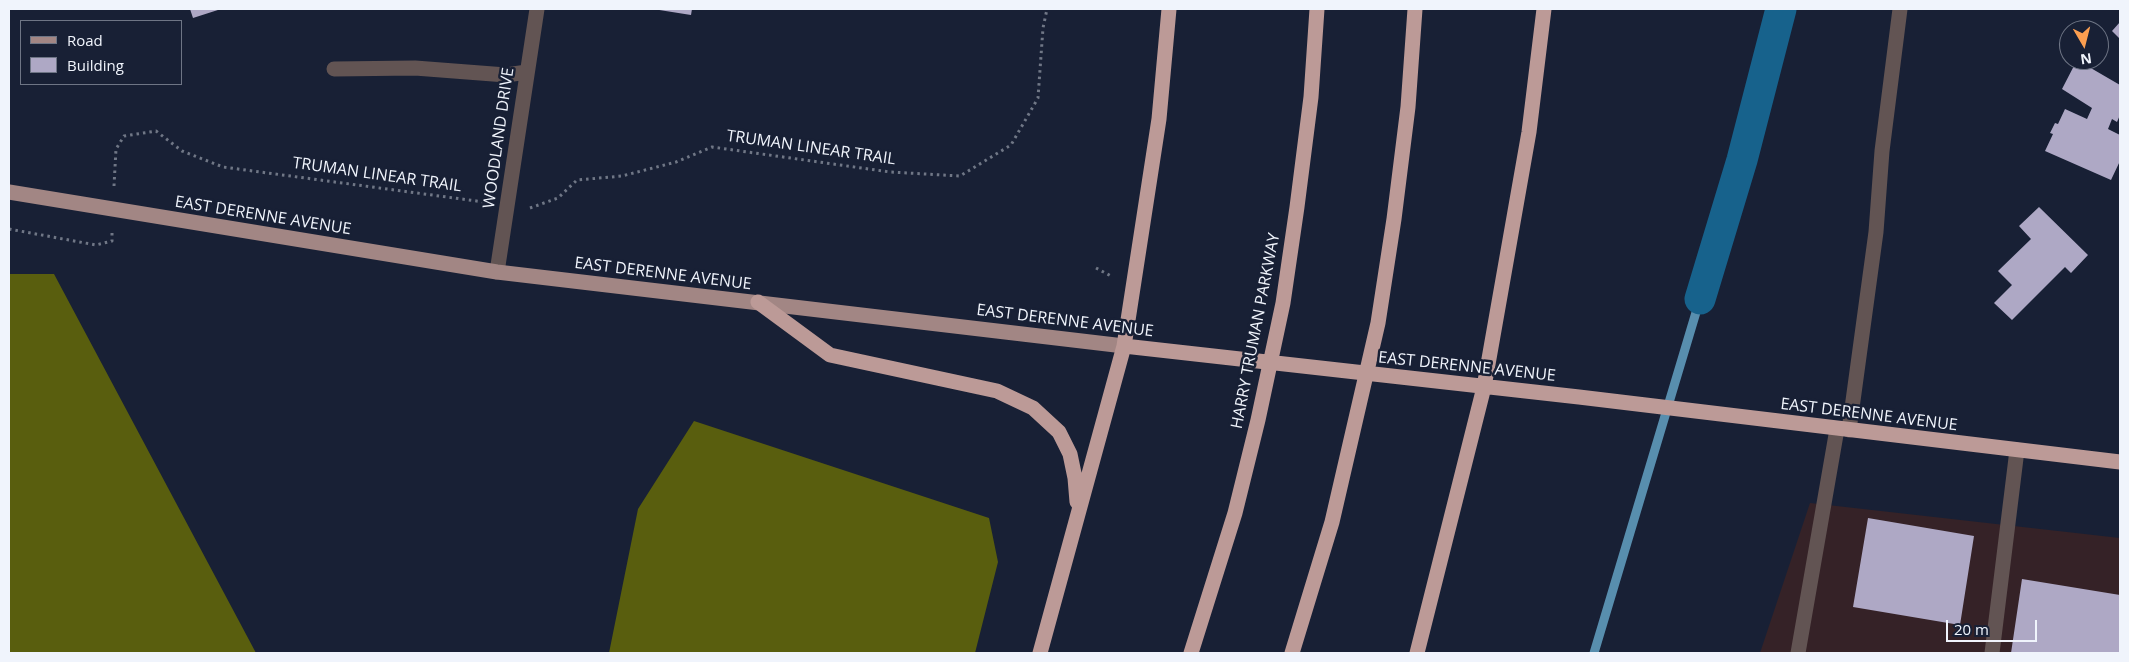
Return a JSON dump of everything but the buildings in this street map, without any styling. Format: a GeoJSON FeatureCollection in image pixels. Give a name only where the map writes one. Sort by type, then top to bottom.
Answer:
{"type":"FeatureCollection","features":[{"type":"Feature","properties":{"kind":"highway"},"geometry":{"type":"LineString","coordinates":[[1040,653],[1124,346],[1159,119],[1170,9]]}},
{"type":"Feature","properties":{"kind":"highway","name":"HARRY TRUMAN PARKWAY"},"geometry":{"type":"LineString","coordinates":[[1191,653],[1235,513],[1258,420],[1283,303],[1311,97],[1317,9]]}},
{"type":"Feature","properties":{"kind":"highway"},"geometry":{"type":"LineString","coordinates":[[1292,653],[1332,522],[1378,323],[1394,219],[1408,107],[1415,9]]}},
{"type":"Feature","properties":{"kind":"highway"},"geometry":{"type":"LineString","coordinates":[[1417,653],[1484,387],[1529,132],[1544,9]]}},
{"type":"Feature","properties":{"kind":"highway"},"geometry":{"type":"LineString","coordinates":[[758,302],[830,355],[997,391],[1034,408],[1058,432],[1070,454],[1076,478],[1077,516]]}},
{"type":"Feature","properties":{"kind":"highway","name":"EAST DERENNE AVENUE"},"geometry":{"type":"LineString","coordinates":[[1124,346],[1579,397],[2120,462]]}},
{"type":"Feature","properties":{"kind":"main road","name":"EAST DERENNE AVENUE"},"geometry":{"type":"LineString","coordinates":[[9,192],[497,272],[1124,346]]}},
{"type":"Feature","properties":{"kind":"street","name":"WOODLAND DRIVE"},"geometry":{"type":"LineString","coordinates":[[497,272],[537,9]]}},
{"type":"Feature","properties":{"kind":"street"},"geometry":{"type":"LineString","coordinates":[[1798,653],[1843,430],[1876,232],[1882,151],[1900,9]]}},
{"type":"Feature","properties":{"kind":"street"},"geometry":{"type":"LineString","coordinates":[[334,68],[415,68],[506,75],[526,72]]}},
{"type":"Feature","properties":{"kind":"street"},"geometry":{"type":"LineString","coordinates":[[1992,653],[2017,450]]}},
{"type":"Feature","properties":{"kind":"path","name":"TRUMAN LINEAR TRAIL"},"geometry":{"type":"LineString","coordinates":[[9,229],[96,245],[112,242],[116,149],[124,136],[156,131],[182,151],[224,167],[530,208],[558,198],[577,180],[622,176],[676,162],[712,147],[890,172],[960,176],[1011,145],[1038,98],[1043,28],[1047,9]]}},
{"type":"Feature","properties":{"kind":"path"},"geometry":{"type":"LineString","coordinates":[[1096,268],[1116,278]]}},
{"type":"Feature","properties":{"kind":"shaded area"},"geometry":{"type":"Polygon","coordinates":[[[9,274],[54,274],[256,653],[9,653],[9,274]]]}},
{"type":"Feature","properties":{"kind":"shaded area"},"geometry":{"type":"Polygon","coordinates":[[[694,421],[989,518],[998,562],[975,653],[609,653],[638,509],[694,421]]]}},
{"type":"Feature","properties":{"kind":"shaded area"},"geometry":{"type":"Polygon","coordinates":[[[1810,503],[2120,538],[2120,653],[1760,653],[1810,503]]]}},
{"type":"Feature","properties":{"kind":"waterway"},"geometry":{"type":"LineString","coordinates":[[1700,299],[1742,160],[1781,9]]}},
{"type":"Feature","properties":{"kind":"waterway"},"geometry":{"type":"LineString","coordinates":[[1594,653],[1700,299]]}}]}
